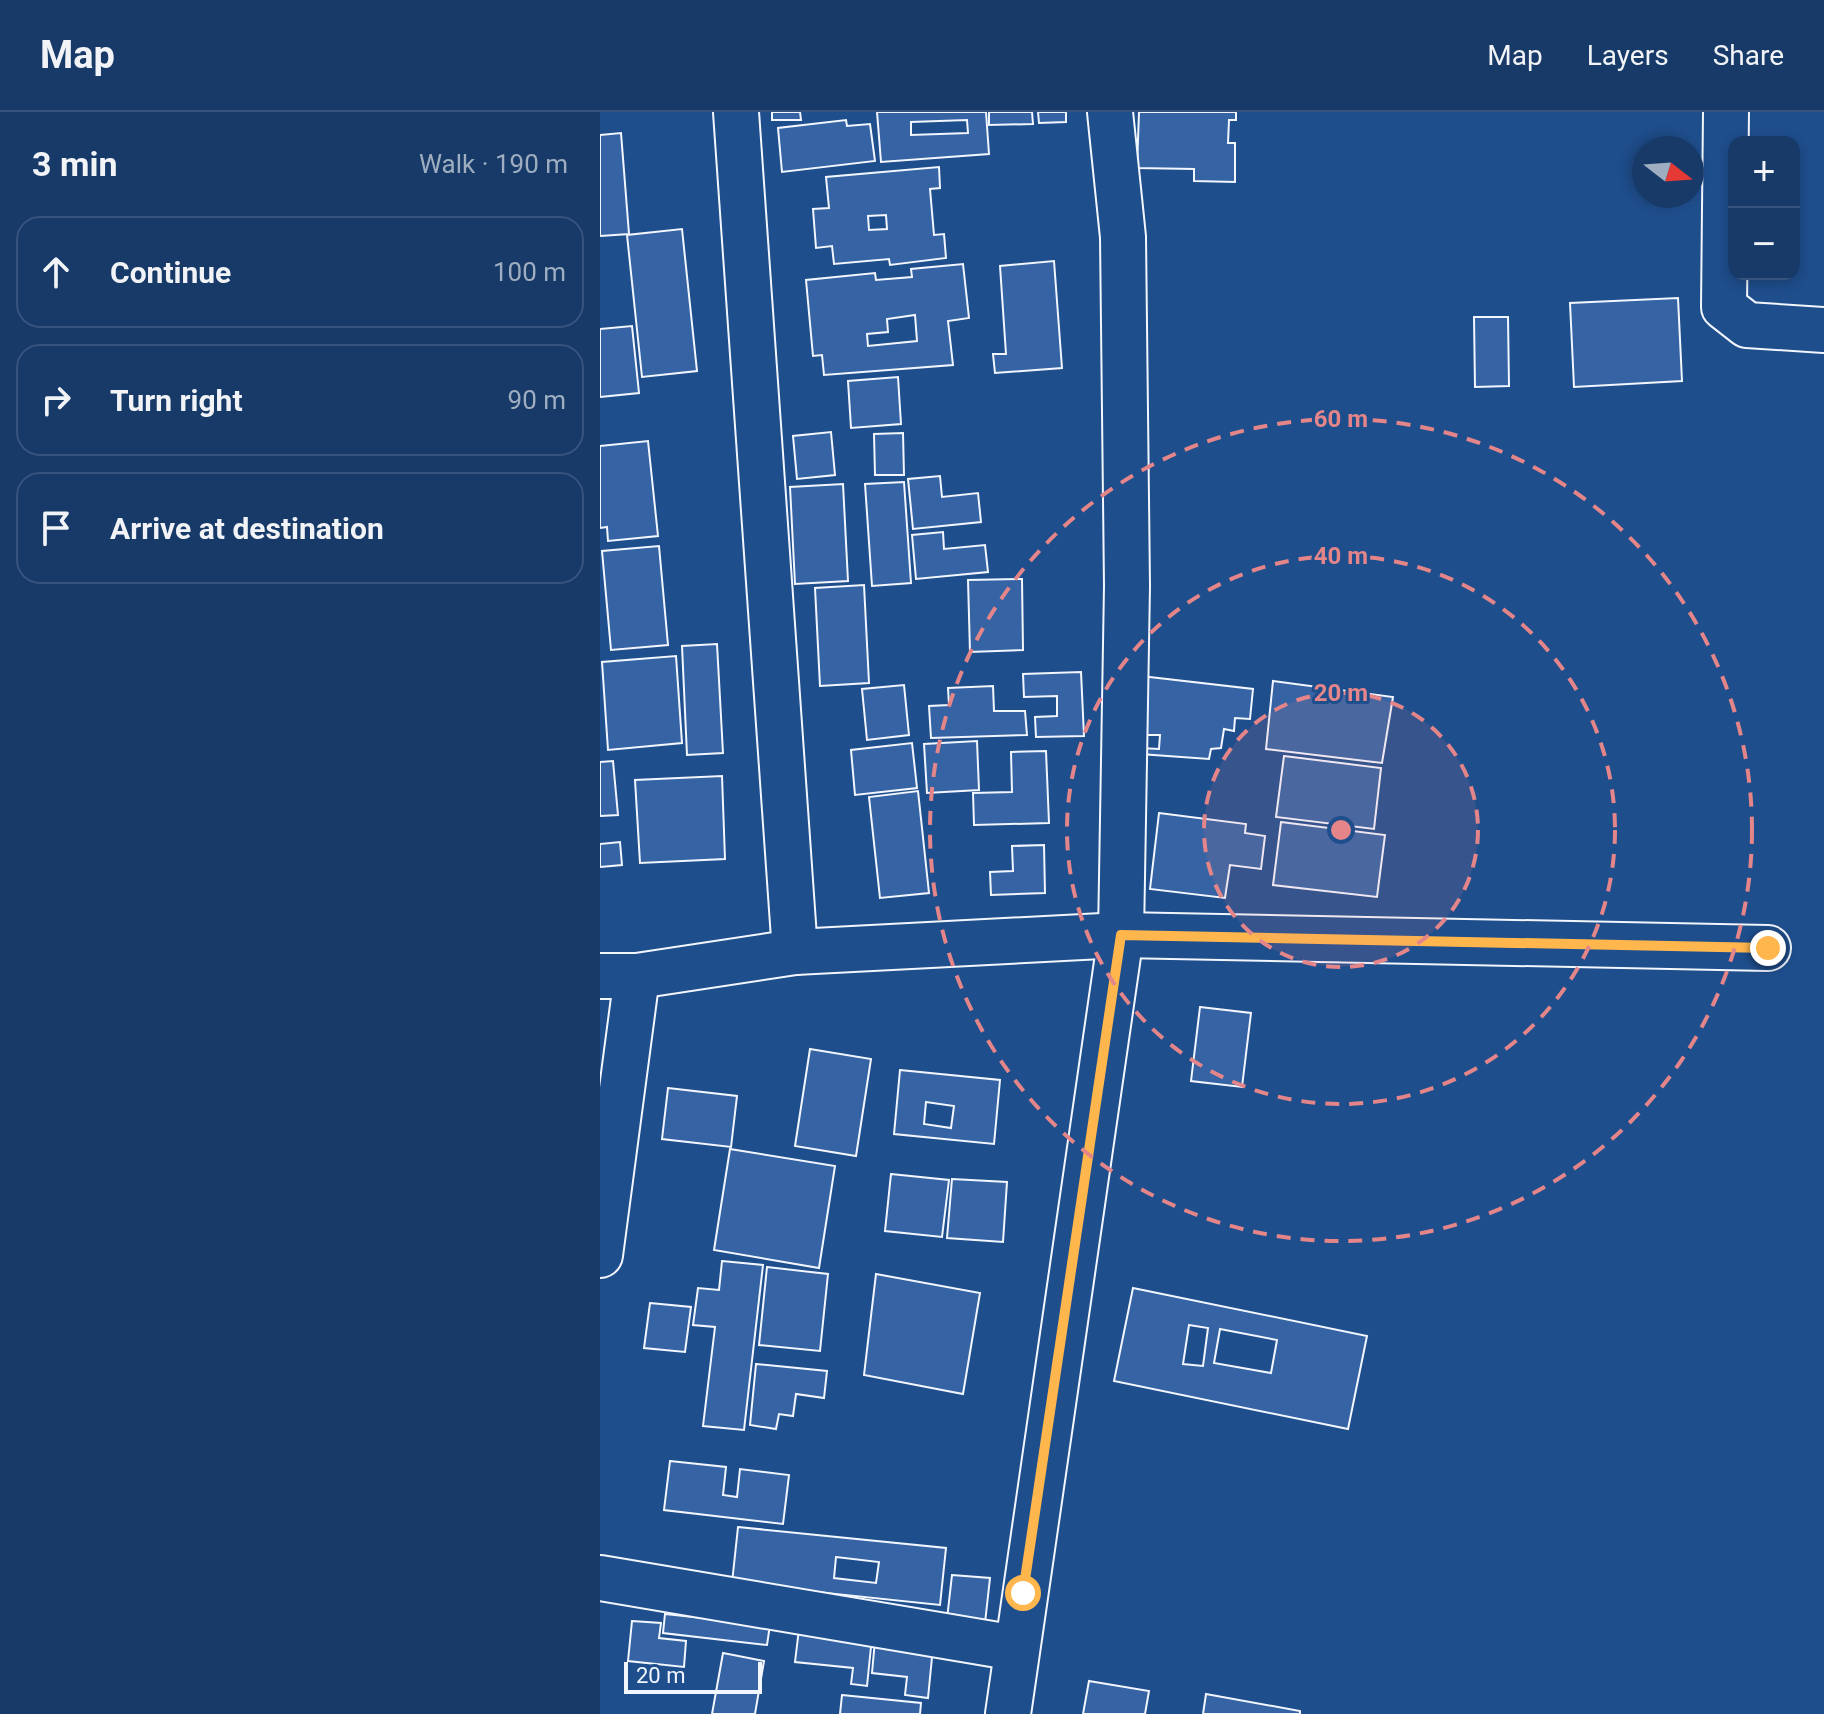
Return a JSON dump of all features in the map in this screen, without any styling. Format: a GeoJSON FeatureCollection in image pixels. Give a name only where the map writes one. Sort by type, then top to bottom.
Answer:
{"type":"FeatureCollection","features":[{"type":"Feature","properties":{"kind":"street"},"geometry":{"type":"LineString","coordinates":[[736,112],[795,952]]}},
{"type":"Feature","properties":{"kind":"street"},"geometry":{"type":"LineString","coordinates":[[1008,1714],[1121,935],[1127,586],[1123,237],[1110,112]]}},
{"type":"Feature","properties":{"kind":"street"},"geometry":{"type":"LineString","coordinates":[[1726,112],[1724,307],[1747,325],[1824,330]]}},
{"type":"Feature","properties":{"kind":"street"},"geometry":{"type":"LineString","coordinates":[[600,1255],[618,976],[795,952],[1121,935],[1768,948]]}},
{"type":"Feature","properties":{"kind":"street"},"geometry":{"type":"LineString","coordinates":[[600,1578],[1016,1648]]}},
{"type":"Feature","properties":{"kind":"building"},"geometry":{"type":"Polygon","coordinates":[[[772,112],[800,112],[801,120],[772,120],[772,112]]]}},
{"type":"Feature","properties":{"kind":"building"},"geometry":{"type":"Polygon","coordinates":[[[877,112],[986,112],[989,154],[881,162],[877,112]],[[967,120],[911,122],[911,135],[968,133],[967,120]]]}},
{"type":"Feature","properties":{"kind":"building"},"geometry":{"type":"Polygon","coordinates":[[[989,112],[1032,112],[1033,124],[989,125],[989,112]]]}},
{"type":"Feature","properties":{"kind":"building"},"geometry":{"type":"Polygon","coordinates":[[[1038,112],[1066,112],[1066,122],[1039,123],[1038,112]]]}},
{"type":"Feature","properties":{"kind":"building"},"geometry":{"type":"Polygon","coordinates":[[[1139,112],[1236,112],[1236,120],[1229,120],[1228,143],[1235,143],[1235,182],[1194,181],[1194,169],[1137,168],[1139,112]]]}},
{"type":"Feature","properties":{"kind":"building"},"geometry":{"type":"Polygon","coordinates":[[[846,120],[847,126],[870,124],[875,161],[782,172],[778,128],[846,120]]]}},
{"type":"Feature","properties":{"kind":"building"},"geometry":{"type":"Polygon","coordinates":[[[621,133],[629,234],[600,236],[600,135],[621,133]]]}},
{"type":"Feature","properties":{"kind":"building"},"geometry":{"type":"Polygon","coordinates":[[[939,167],[940,188],[930,189],[934,235],[944,234],[946,258],[890,265],[889,259],[834,264],[832,246],[816,248],[813,209],[829,208],[826,177],[939,167]],[[886,215],[868,216],[869,230],[887,229],[886,215]]]}},
{"type":"Feature","properties":{"kind":"building"},"geometry":{"type":"Polygon","coordinates":[[[682,229],[697,371],[642,377],[627,235],[682,229]]]}},
{"type":"Feature","properties":{"kind":"building"},"geometry":{"type":"Polygon","coordinates":[[[1054,261],[1062,368],[995,373],[993,354],[1006,354],[1000,266],[1054,261]]]}},
{"type":"Feature","properties":{"kind":"building"},"geometry":{"type":"Polygon","coordinates":[[[963,264],[969,318],[948,321],[953,365],[824,375],[822,355],[813,356],[806,280],[875,273],[876,280],[912,277],[911,269],[963,264]],[[915,315],[887,319],[888,332],[867,334],[868,346],[917,341],[915,315]]]}},
{"type":"Feature","properties":{"kind":"building"},"geometry":{"type":"Polygon","coordinates":[[[1678,298],[1682,381],[1574,387],[1570,303],[1678,298]]]}},
{"type":"Feature","properties":{"kind":"building"},"geometry":{"type":"Polygon","coordinates":[[[1474,317],[1508,317],[1509,386],[1475,387],[1474,317]]]}},
{"type":"Feature","properties":{"kind":"building"},"geometry":{"type":"Polygon","coordinates":[[[632,326],[639,393],[600,397],[600,329],[632,326]]]}},
{"type":"Feature","properties":{"kind":"building"},"geometry":{"type":"Polygon","coordinates":[[[898,377],[901,424],[851,428],[848,381],[898,377]]]}},
{"type":"Feature","properties":{"kind":"building"},"geometry":{"type":"Polygon","coordinates":[[[831,432],[835,475],[797,479],[793,436],[831,432]]]}},
{"type":"Feature","properties":{"kind":"building"},"geometry":{"type":"Polygon","coordinates":[[[903,433],[904,475],[875,475],[874,434],[903,433]]]}},
{"type":"Feature","properties":{"kind":"building"},"geometry":{"type":"Polygon","coordinates":[[[648,441],[658,536],[608,541],[607,527],[600,528],[600,446],[648,441]]]}},
{"type":"Feature","properties":{"kind":"building"},"geometry":{"type":"Polygon","coordinates":[[[940,476],[942,497],[978,493],[981,522],[913,529],[908,479],[940,476]]]}},
{"type":"Feature","properties":{"kind":"building"},"geometry":{"type":"Polygon","coordinates":[[[904,482],[911,583],[872,586],[865,484],[904,482]]]}},
{"type":"Feature","properties":{"kind":"building"},"geometry":{"type":"Polygon","coordinates":[[[843,484],[848,581],[795,584],[790,487],[843,484]]]}},
{"type":"Feature","properties":{"kind":"building"},"geometry":{"type":"Polygon","coordinates":[[[943,532],[944,549],[985,545],[988,572],[916,579],[912,535],[943,532]]]}},
{"type":"Feature","properties":{"kind":"building"},"geometry":{"type":"Polygon","coordinates":[[[659,546],[668,645],[611,650],[602,551],[659,546]]]}},
{"type":"Feature","properties":{"kind":"building"},"geometry":{"type":"Polygon","coordinates":[[[1022,579],[1023,650],[970,652],[968,580],[1022,579]]]}},
{"type":"Feature","properties":{"kind":"building"},"geometry":{"type":"Polygon","coordinates":[[[864,585],[869,683],[820,686],[815,588],[864,585]]]}},
{"type":"Feature","properties":{"kind":"building"},"geometry":{"type":"Polygon","coordinates":[[[717,644],[723,753],[687,755],[682,646],[717,644]]]}},
{"type":"Feature","properties":{"kind":"building"},"geometry":{"type":"Polygon","coordinates":[[[676,656],[682,743],[608,750],[602,662],[676,656]]]}},
{"type":"Feature","properties":{"kind":"building"},"geometry":{"type":"Polygon","coordinates":[[[1081,672],[1084,736],[1036,737],[1035,717],[1057,716],[1057,696],[1024,697],[1023,674],[1081,672]]]}},
{"type":"Feature","properties":{"kind":"building"},"geometry":{"type":"Polygon","coordinates":[[[1141,676],[1253,689],[1250,719],[1235,718],[1234,731],[1224,729],[1221,748],[1211,749],[1209,759],[1140,754],[1140,748],[1159,749],[1160,735],[1140,735],[1141,676]]]}},
{"type":"Feature","properties":{"kind":"building"},"geometry":{"type":"Polygon","coordinates":[[[1273,681],[1393,697],[1382,763],[1266,749],[1273,681]]]}},
{"type":"Feature","properties":{"kind":"building"},"geometry":{"type":"Polygon","coordinates":[[[904,685],[909,735],[867,740],[862,689],[904,685]]]}},
{"type":"Feature","properties":{"kind":"building"},"geometry":{"type":"Polygon","coordinates":[[[993,686],[994,711],[1025,711],[1027,735],[931,738],[929,706],[949,705],[948,688],[993,686]]]}},
{"type":"Feature","properties":{"kind":"building"},"geometry":{"type":"Polygon","coordinates":[[[977,741],[979,790],[927,793],[924,744],[977,741]]]}},
{"type":"Feature","properties":{"kind":"building"},"geometry":{"type":"Polygon","coordinates":[[[912,743],[917,788],[855,795],[851,750],[912,743]]]}},
{"type":"Feature","properties":{"kind":"building"},"geometry":{"type":"Polygon","coordinates":[[[1046,751],[1049,823],[974,825],[973,793],[1012,792],[1011,752],[1046,751]]]}},
{"type":"Feature","properties":{"kind":"building"},"geometry":{"type":"Polygon","coordinates":[[[1284,756],[1381,768],[1374,829],[1276,817],[1284,756]]]}},
{"type":"Feature","properties":{"kind":"building"},"geometry":{"type":"Polygon","coordinates":[[[613,761],[618,815],[600,816],[600,762],[613,761]]]}},
{"type":"Feature","properties":{"kind":"building"},"geometry":{"type":"Polygon","coordinates":[[[722,776],[725,859],[640,863],[635,780],[722,776]]]}},
{"type":"Feature","properties":{"kind":"building"},"geometry":{"type":"Polygon","coordinates":[[[918,791],[929,893],[880,898],[869,797],[918,791]]]}},
{"type":"Feature","properties":{"kind":"building"},"geometry":{"type":"Polygon","coordinates":[[[1159,813],[1246,824],[1245,833],[1265,836],[1261,869],[1230,865],[1225,898],[1150,889],[1159,813]]]}},
{"type":"Feature","properties":{"kind":"building"},"geometry":{"type":"Polygon","coordinates":[[[1281,822],[1385,835],[1377,897],[1273,885],[1281,822]]]}},
{"type":"Feature","properties":{"kind":"building"},"geometry":{"type":"Polygon","coordinates":[[[620,842],[622,865],[600,867],[600,844],[620,842]]]}},
{"type":"Feature","properties":{"kind":"building"},"geometry":{"type":"Polygon","coordinates":[[[1044,845],[1045,893],[991,895],[990,872],[1013,871],[1012,846],[1044,845]]]}},
{"type":"Feature","properties":{"kind":"building"},"geometry":{"type":"Polygon","coordinates":[[[1200,1007],[1251,1013],[1242,1087],[1191,1081],[1200,1007]]]}},
{"type":"Feature","properties":{"kind":"building"},"geometry":{"type":"Polygon","coordinates":[[[810,1049],[871,1059],[856,1156],[795,1146],[810,1049]]]}},
{"type":"Feature","properties":{"kind":"building"},"geometry":{"type":"Polygon","coordinates":[[[900,1070],[1000,1080],[994,1144],[894,1134],[900,1070]],[[926,1102],[924,1124],[951,1128],[954,1106],[926,1102]]]}},
{"type":"Feature","properties":{"kind":"building"},"geometry":{"type":"Polygon","coordinates":[[[668,1088],[737,1096],[731,1147],[662,1139],[668,1088]]]}},
{"type":"Feature","properties":{"kind":"building"},"geometry":{"type":"Polygon","coordinates":[[[730,1149],[835,1166],[819,1268],[714,1250],[730,1149]]]}},
{"type":"Feature","properties":{"kind":"building"},"geometry":{"type":"Polygon","coordinates":[[[891,1174],[949,1180],[942,1237],[885,1231],[891,1174]]]}},
{"type":"Feature","properties":{"kind":"building"},"geometry":{"type":"Polygon","coordinates":[[[952,1179],[1007,1182],[1003,1242],[947,1238],[952,1179]]]}},
{"type":"Feature","properties":{"kind":"building"},"geometry":{"type":"Polygon","coordinates":[[[722,1261],[763,1265],[744,1430],[703,1426],[715,1327],[693,1325],[698,1288],[719,1290],[722,1261]]]}},
{"type":"Feature","properties":{"kind":"building"},"geometry":{"type":"Polygon","coordinates":[[[767,1267],[828,1274],[820,1351],[759,1345],[767,1267]]]}},
{"type":"Feature","properties":{"kind":"building"},"geometry":{"type":"Polygon","coordinates":[[[876,1274],[980,1293],[963,1394],[864,1375],[876,1274]]]}},
{"type":"Feature","properties":{"kind":"building"},"geometry":{"type":"Polygon","coordinates":[[[1133,1288],[1367,1336],[1348,1429],[1114,1381],[1133,1288]],[[1189,1325],[1183,1364],[1203,1366],[1208,1328],[1189,1325]],[[1220,1329],[1214,1363],[1271,1373],[1277,1340],[1220,1329]]]}},
{"type":"Feature","properties":{"kind":"building"},"geometry":{"type":"Polygon","coordinates":[[[650,1303],[691,1307],[685,1352],[644,1348],[650,1303]]]}},
{"type":"Feature","properties":{"kind":"building"},"geometry":{"type":"Polygon","coordinates":[[[756,1364],[827,1371],[824,1398],[796,1394],[793,1416],[779,1414],[776,1429],[750,1425],[756,1364]]]}},
{"type":"Feature","properties":{"kind":"building"},"geometry":{"type":"Polygon","coordinates":[[[670,1461],[726,1467],[723,1495],[737,1497],[740,1469],[789,1475],[783,1524],[664,1510],[670,1461]]]}},
{"type":"Feature","properties":{"kind":"building"},"geometry":{"type":"Polygon","coordinates":[[[738,1527],[946,1548],[940,1605],[732,1583],[738,1527]],[[836,1557],[834,1578],[876,1583],[879,1562],[836,1557]]]}},
{"type":"Feature","properties":{"kind":"building"},"geometry":{"type":"Polygon","coordinates":[[[952,1575],[990,1578],[985,1623],[947,1619],[952,1575]]]}},
{"type":"Feature","properties":{"kind":"building"},"geometry":{"type":"Polygon","coordinates":[[[665,1614],[770,1625],[767,1645],[663,1633],[665,1614]]]}},
{"type":"Feature","properties":{"kind":"building"},"geometry":{"type":"Polygon","coordinates":[[[632,1621],[661,1623],[659,1638],[686,1641],[684,1667],[628,1661],[632,1621]]]}},
{"type":"Feature","properties":{"kind":"building"},"geometry":{"type":"Polygon","coordinates":[[[799,1629],[872,1637],[867,1686],[851,1684],[853,1668],[795,1662],[799,1629]]]}},
{"type":"Feature","properties":{"kind":"building"},"geometry":{"type":"Polygon","coordinates":[[[875,1640],[933,1647],[928,1698],[905,1695],[907,1677],[872,1673],[875,1640]]]}},
{"type":"Feature","properties":{"kind":"building"},"geometry":{"type":"Polygon","coordinates":[[[723,1653],[764,1661],[755,1714],[712,1714],[723,1653]]]}},
{"type":"Feature","properties":{"kind":"building"},"geometry":{"type":"Polygon","coordinates":[[[1089,1681],[1149,1691],[1145,1714],[1083,1714],[1089,1681]]]}},
{"type":"Feature","properties":{"kind":"building"},"geometry":{"type":"Polygon","coordinates":[[[1206,1694],[1300,1711],[1300,1714],[1203,1714],[1206,1694]]]}},
{"type":"Feature","properties":{"kind":"building"},"geometry":{"type":"Polygon","coordinates":[[[842,1695],[921,1703],[920,1714],[840,1714],[842,1695]]]}},
{"type":"Feature","properties":{"kind":"route"},"geometry":{"type":"LineString","coordinates":[[1023,1593],[1121,935],[1768,948]]}}]}
